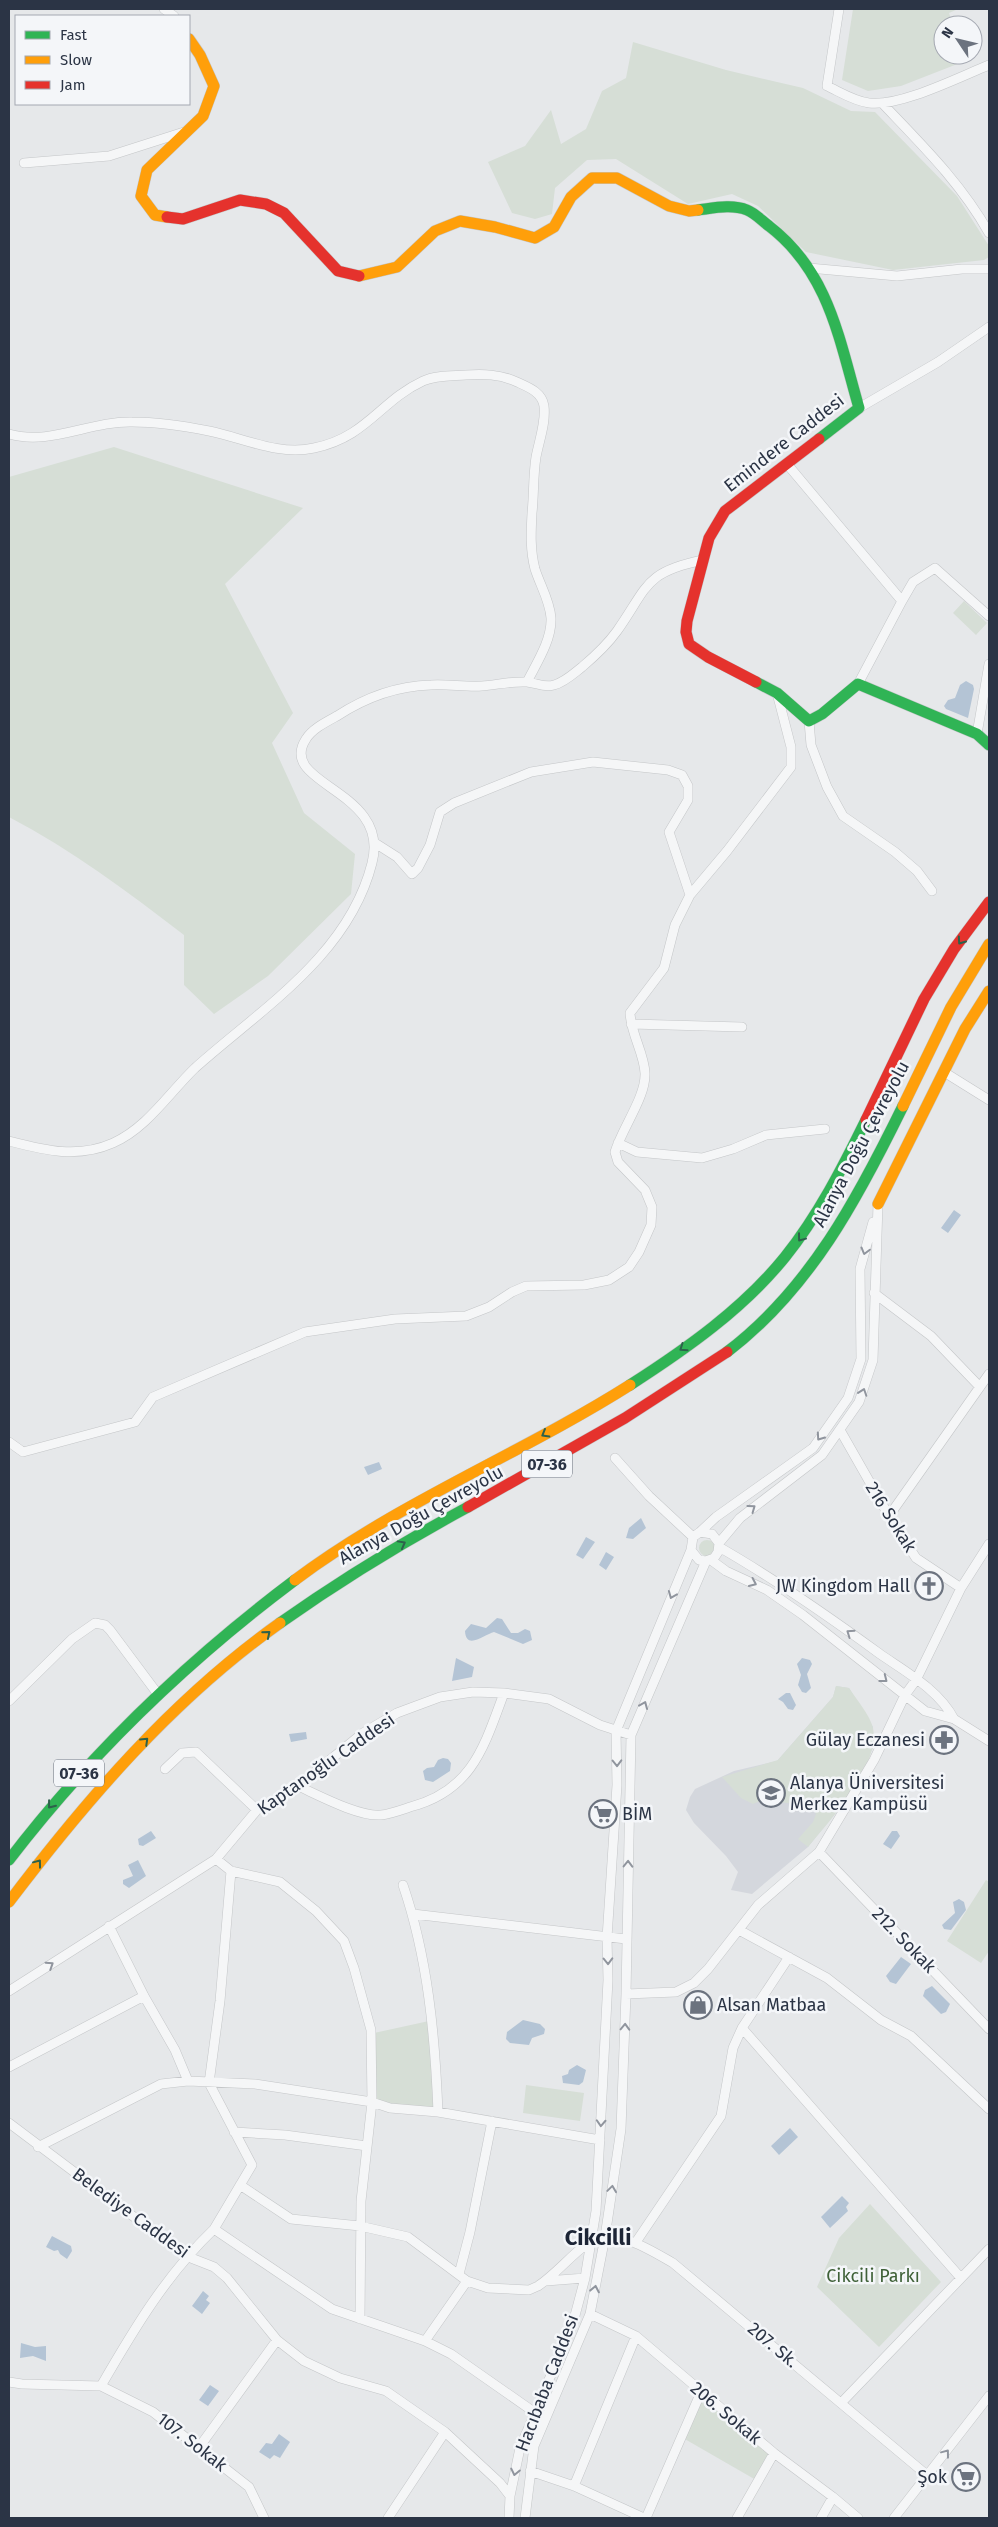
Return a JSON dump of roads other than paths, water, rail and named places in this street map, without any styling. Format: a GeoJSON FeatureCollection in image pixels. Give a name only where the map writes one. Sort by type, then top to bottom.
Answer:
{"type":"FeatureCollection","features":[{"type":"Feature","properties":{"kind":"main road","name":"Emindere Caddesi"},"geometry":{"type":"LineString","coordinates":[[190,40],[200,55],[214,86],[204,116],[147,170],[141,196],[155,214],[183,219],[240,200],[266,204],[284,213],[338,271],[362,277],[397,267],[435,231],[460,222],[495,227],[535,238],[554,227],[571,197],[592,178],[617,178],[669,206],[689,210],[726,206],[748,210],[787,240],[821,287],[829,306],[860,408],[725,511],[709,538],[687,621],[686,632],[689,644],[708,657],[776,693],[810,721]]}},
{"type":"Feature","properties":{"kind":"main road"},"geometry":{"type":"LineString","coordinates":[[810,721],[822,714],[858,684],[977,734],[989,745]]}},
{"type":"Feature","properties":{"kind":"main road","name":"Alanya Doğu Çevreyolu"},"geometry":{"type":"LineString","coordinates":[[9,1860],[56,1798],[113,1736],[157,1693],[313,1566],[372,1529],[481,1470],[633,1382],[705,1332],[742,1303],[779,1267],[806,1232],[856,1144],[928,994],[953,951],[989,902]]}},
{"type":"Feature","properties":{"kind":"main road","name":"Alanya Doğu Çevreyolu"},"geometry":{"type":"LineString","coordinates":[[9,1902],[74,1817],[122,1763],[178,1710],[283,1621],[332,1585],[630,1416],[724,1355],[762,1322],[802,1279],[829,1244],[848,1212],[947,1014],[973,966],[989,944]]}},
{"type":"Feature","properties":{"kind":"main road"},"geometry":{"type":"LineString","coordinates":[[878,1204],[965,1029],[989,991]]}},
{"type":"Feature","properties":{"kind":"street"},"geometry":{"type":"LineString","coordinates":[[839,9],[827,86],[853,98],[882,103],[897,100],[989,66]]}},
{"type":"Feature","properties":{"kind":"street"},"geometry":{"type":"LineString","coordinates":[[882,103],[950,176],[973,206],[989,233]]}},
{"type":"Feature","properties":{"kind":"street"},"geometry":{"type":"LineString","coordinates":[[24,163],[109,156],[188,130]]}},
{"type":"Feature","properties":{"kind":"street"},"geometry":{"type":"LineString","coordinates":[[809,268],[896,276],[962,269],[989,269]]}},
{"type":"Feature","properties":{"kind":"street"},"geometry":{"type":"LineString","coordinates":[[860,408],[938,362],[989,328]]}},
{"type":"Feature","properties":{"kind":"street"},"geometry":{"type":"LineString","coordinates":[[9,434],[21,438],[36,438],[102,424],[144,422],[208,431],[274,448],[312,448],[337,442],[353,434],[405,391],[425,380],[480,374],[504,378],[527,387],[541,396],[544,407],[542,434],[536,458],[531,537],[536,570],[550,609],[551,620],[540,655],[527,682]]}},
{"type":"Feature","properties":{"kind":"street"},"geometry":{"type":"LineString","coordinates":[[787,464],[902,601]]}},
{"type":"Feature","properties":{"kind":"street"},"geometry":{"type":"LineString","coordinates":[[9,1141],[56,1152],[74,1153],[95,1150],[114,1143],[131,1133],[194,1070],[305,973],[324,953],[338,933],[364,885],[372,863],[375,842],[371,827],[354,803],[307,770],[301,754],[307,736],[358,702],[383,692],[432,685],[480,686],[527,682],[544,687],[564,682],[608,644],[636,599],[654,578],[677,565],[703,560]]}},
{"type":"Feature","properties":{"kind":"street"},"geometry":{"type":"LineString","coordinates":[[858,684],[913,582],[935,568],[989,616]]}},
{"type":"Feature","properties":{"kind":"street"},"geometry":{"type":"LineString","coordinates":[[977,734],[989,664]]}},
{"type":"Feature","properties":{"kind":"street"},"geometry":{"type":"LineString","coordinates":[[9,1442],[23,1452],[135,1422],[152,1397],[305,1332],[395,1320],[466,1316],[490,1307],[512,1292],[526,1286],[584,1285],[609,1280],[629,1267],[639,1252],[651,1224],[652,1207],[645,1190],[618,1162],[615,1152],[642,1092],[645,1073],[631,1024],[630,1013],[664,968],[675,925],[690,895],[727,851],[790,767],[791,747],[776,693]]}},
{"type":"Feature","properties":{"kind":"street"},"geometry":{"type":"LineString","coordinates":[[810,721],[811,744],[827,787],[843,816],[895,852],[917,871],[932,892]]}},
{"type":"Feature","properties":{"kind":"street"},"geometry":{"type":"LineString","coordinates":[[375,842],[397,857],[412,874],[418,868],[430,845],[440,812],[454,803],[531,772],[593,762],[668,770],[682,775],[688,786],[688,800],[670,832],[690,895]]}},
{"type":"Feature","properties":{"kind":"street"},"geometry":{"type":"LineString","coordinates":[[631,1024],[742,1027]]}},
{"type":"Feature","properties":{"kind":"street"},"geometry":{"type":"LineString","coordinates":[[944,1072],[989,1100]]}},
{"type":"Feature","properties":{"kind":"street"},"geometry":{"type":"LineString","coordinates":[[618,1143],[638,1152],[702,1158],[733,1149],[766,1135],[825,1129]]}},
{"type":"Feature","properties":{"kind":"street"},"geometry":{"type":"LineString","coordinates":[[525,2518],[534,2446],[590,2314],[605,2237],[621,2129],[626,1994],[631,1735],[708,1560],[716,1556],[719,1545],[745,1514],[822,1455],[859,1402],[873,1360],[878,1204]]}},
{"type":"Feature","properties":{"kind":"street"},"geometry":{"type":"LineString","coordinates":[[616,1731],[697,1535],[716,1517],[813,1448],[848,1398],[861,1359],[860,1269],[878,1204]]}},
{"type":"Feature","properties":{"kind":"street"},"geometry":{"type":"LineString","coordinates":[[874,1293],[931,1336],[980,1387]]}},
{"type":"Feature","properties":{"kind":"street"},"geometry":{"type":"LineString","coordinates":[[889,1516],[989,1374]]}},
{"type":"Feature","properties":{"kind":"street","name":"216 Sokak"},"geometry":{"type":"LineString","coordinates":[[840,1430],[889,1516],[916,1558],[961,1588]]}},
{"type":"Feature","properties":{"kind":"street"},"geometry":{"type":"LineString","coordinates":[[615,1458],[649,1496],[697,1535],[712,1534],[719,1545],[788,1590],[916,1680],[946,1704],[954,1719]]}},
{"type":"Feature","properties":{"kind":"street"},"geometry":{"type":"LineString","coordinates":[[626,1994],[676,1992],[686,1988],[708,1969],[758,1905],[819,1852],[874,1760],[961,1588],[989,1544]]}},
{"type":"Feature","properties":{"kind":"street"},"geometry":{"type":"LineString","coordinates":[[691,1550],[696,1557],[708,1560],[726,1571],[766,1590],[803,1615],[925,1711],[954,1719],[989,1741]]}},
{"type":"Feature","properties":{"kind":"street"},"geometry":{"type":"LineString","coordinates":[[9,1700],[72,1639],[95,1623],[105,1625],[110,1630],[157,1693]]}},
{"type":"Feature","properties":{"kind":"street","name":"Kaptanoğlu Caddesi"},"geometry":{"type":"LineString","coordinates":[[9,1991],[216,1859],[257,1810],[298,1786],[364,1733],[397,1713],[440,1697],[473,1692],[504,1693],[549,1698],[616,1731],[631,1735]]}},
{"type":"Feature","properties":{"kind":"street"},"geometry":{"type":"LineString","coordinates":[[298,1786],[348,1808],[380,1815],[429,1802],[449,1791],[466,1776],[480,1755],[504,1693]]}},
{"type":"Feature","properties":{"kind":"street","name":"Hacıbaba Caddesi"},"geometry":{"type":"LineString","coordinates":[[509,2518],[510,2496],[520,2448],[573,2323],[585,2278],[596,2211],[608,1980],[607,1938],[617,1785],[616,1731]]}},
{"type":"Feature","properties":{"kind":"street"},"geometry":{"type":"LineString","coordinates":[[165,1769],[182,1753],[196,1752],[257,1810]]}},
{"type":"Feature","properties":{"kind":"street","name":"212. Sokak"},"geometry":{"type":"LineString","coordinates":[[819,1852],[989,2029]]}},
{"type":"Feature","properties":{"kind":"street"},"geometry":{"type":"LineString","coordinates":[[216,1859],[231,1871],[280,1882],[316,1911],[344,1941],[371,2030],[372,2102],[360,2226],[360,2320]]}},
{"type":"Feature","properties":{"kind":"street"},"geometry":{"type":"LineString","coordinates":[[101,2386],[138,2322],[186,2256],[214,2229],[252,2165],[209,2083],[220,2001],[231,1871]]}},
{"type":"Feature","properties":{"kind":"street"},"geometry":{"type":"LineString","coordinates":[[403,1885],[413,1914],[435,2047],[438,2112]]}},
{"type":"Feature","properties":{"kind":"street"},"geometry":{"type":"LineString","coordinates":[[413,1914],[626,1939]]}},
{"type":"Feature","properties":{"kind":"street"},"geometry":{"type":"LineString","coordinates":[[109,1926],[144,1996],[175,2050],[188,2081]]}},
{"type":"Feature","properties":{"kind":"street"},"geometry":{"type":"LineString","coordinates":[[739,1930],[827,1978],[881,2020],[911,2036],[989,2109]]}},
{"type":"Feature","properties":{"kind":"street"},"geometry":{"type":"LineString","coordinates":[[636,2242],[721,2116],[733,2048],[742,2028],[789,1957]]}},
{"type":"Feature","properties":{"kind":"street"},"geometry":{"type":"LineString","coordinates":[[9,2067],[144,1996]]}},
{"type":"Feature","properties":{"kind":"street"},"geometry":{"type":"LineString","coordinates":[[742,2028],[960,2277]]}},
{"type":"Feature","properties":{"kind":"street"},"geometry":{"type":"LineString","coordinates":[[38,2147],[160,2084],[188,2081],[255,2084],[372,2102],[390,2108],[438,2112],[600,2140]]}},
{"type":"Feature","properties":{"kind":"street"},"geometry":{"type":"LineString","coordinates":[[459,2274],[470,2232],[492,2121]]}},
{"type":"Feature","properties":{"kind":"street","name":"Belediye Caddesi"},"geometry":{"type":"LineString","coordinates":[[9,2124],[186,2256],[214,2267],[227,2278],[276,2340],[304,2361],[340,2378],[386,2391],[446,2432],[500,2483],[510,2496]]}},
{"type":"Feature","properties":{"kind":"street"},"geometry":{"type":"LineString","coordinates":[[234,2132],[285,2135],[367,2146]]}},
{"type":"Feature","properties":{"kind":"street"},"geometry":{"type":"LineString","coordinates":[[240,2185],[291,2219],[360,2226],[408,2237],[467,2281],[500,2290],[529,2290],[546,2281],[590,2241],[605,2237]]}},
{"type":"Feature","properties":{"kind":"street"},"geometry":{"type":"LineString","coordinates":[[214,2229],[332,2309],[425,2342],[468,2365],[534,2412]]}},
{"type":"Feature","properties":{"kind":"street","name":"207. Sk."},"geometry":{"type":"LineString","coordinates":[[605,2237],[636,2242],[673,2263],[842,2402],[928,2476]]}},
{"type":"Feature","properties":{"kind":"street"},"geometry":{"type":"LineString","coordinates":[[842,2402],[960,2277],[989,2249]]}},
{"type":"Feature","properties":{"kind":"street"},"geometry":{"type":"LineString","coordinates":[[546,2281],[585,2278]]}},
{"type":"Feature","properties":{"kind":"street"},"geometry":{"type":"LineString","coordinates":[[425,2342],[467,2281]]}},
{"type":"Feature","properties":{"kind":"street","name":"206. Sokak"},"geometry":{"type":"LineString","coordinates":[[590,2314],[636,2336],[774,2453],[834,2497],[858,2518]]}},
{"type":"Feature","properties":{"kind":"street"},"geometry":{"type":"LineString","coordinates":[[574,2486],[636,2336]]}},
{"type":"Feature","properties":{"kind":"street"},"geometry":{"type":"LineString","coordinates":[[200,2446],[276,2340]]}},
{"type":"Feature","properties":{"kind":"street","name":"107. Sokak"},"geometry":{"type":"LineString","coordinates":[[9,2382],[101,2386],[153,2412],[200,2446],[250,2487],[264,2518]]}},
{"type":"Feature","properties":{"kind":"street"},"geometry":{"type":"LineString","coordinates":[[530,2471],[574,2486],[645,2518],[701,2392]]}},
{"type":"Feature","properties":{"kind":"street"},"geometry":{"type":"LineString","coordinates":[[898,2517],[989,2396]]}},
{"type":"Feature","properties":{"kind":"street"},"geometry":{"type":"LineString","coordinates":[[388,2518],[446,2432]]}},
{"type":"Feature","properties":{"kind":"street"},"geometry":{"type":"LineString","coordinates":[[738,2518],[774,2453]]}},
{"type":"Feature","properties":{"kind":"street"},"geometry":{"type":"LineString","coordinates":[[821,2518],[834,2497]]}},
{"type":"Feature","properties":{"kind":"water"},"geometry":{"type":"Polygon","coordinates":[[[966,681],[973,685],[974,689],[968,718],[946,709],[944,706],[948,700],[955,698],[960,685],[966,681]]]}},
{"type":"Feature","properties":{"kind":"water"},"geometry":{"type":"Polygon","coordinates":[[[954,1210],[961,1215],[948,1233],[941,1228],[954,1210]]]}},
{"type":"Feature","properties":{"kind":"water"},"geometry":{"type":"Polygon","coordinates":[[[379,1462],[382,1469],[368,1475],[364,1467],[379,1462]]]}},
{"type":"Feature","properties":{"kind":"water"},"geometry":{"type":"Polygon","coordinates":[[[641,1518],[646,1528],[633,1539],[626,1538],[629,1528],[641,1518]]]}},
{"type":"Feature","properties":{"kind":"water"},"geometry":{"type":"Polygon","coordinates":[[[586,1537],[595,1542],[583,1559],[576,1555],[586,1537]]]}},
{"type":"Feature","properties":{"kind":"water"},"geometry":{"type":"Polygon","coordinates":[[[606,1552],[614,1557],[606,1570],[599,1565],[606,1552]]]}},
{"type":"Feature","properties":{"kind":"water"},"geometry":{"type":"Polygon","coordinates":[[[497,1618],[502,1619],[511,1633],[518,1633],[525,1629],[530,1631],[532,1640],[523,1644],[494,1632],[472,1641],[466,1637],[465,1631],[471,1624],[486,1628],[497,1618]]]}},
{"type":"Feature","properties":{"kind":"water"},"geometry":{"type":"Polygon","coordinates":[[[456,1658],[474,1667],[472,1677],[452,1681],[456,1658]]]}},
{"type":"Feature","properties":{"kind":"water"},"geometry":{"type":"Polygon","coordinates":[[[802,1658],[810,1660],[812,1664],[807,1674],[811,1688],[806,1693],[802,1692],[798,1685],[801,1675],[797,1664],[802,1658]]]}},
{"type":"Feature","properties":{"kind":"water"},"geometry":{"type":"Polygon","coordinates":[[[786,1693],[790,1693],[796,1705],[793,1710],[788,1709],[778,1699],[786,1693]]]}},
{"type":"Feature","properties":{"kind":"water"},"geometry":{"type":"Polygon","coordinates":[[[306,1732],[307,1739],[291,1742],[289,1734],[306,1732]]]}},
{"type":"Feature","properties":{"kind":"water"},"geometry":{"type":"Polygon","coordinates":[[[448,1759],[451,1763],[450,1771],[433,1782],[425,1780],[423,1771],[434,1767],[438,1760],[448,1759]]]}},
{"type":"Feature","properties":{"kind":"water"},"geometry":{"type":"Polygon","coordinates":[[[151,1831],[156,1838],[143,1846],[139,1845],[138,1839],[151,1831]]]}},
{"type":"Feature","properties":{"kind":"water"},"geometry":{"type":"Polygon","coordinates":[[[892,1831],[897,1831],[900,1836],[891,1849],[883,1844],[892,1831]]]}},
{"type":"Feature","properties":{"kind":"water"},"geometry":{"type":"Polygon","coordinates":[[[138,1860],[146,1876],[129,1888],[123,1884],[123,1880],[133,1876],[128,1865],[138,1860]]]}},
{"type":"Feature","properties":{"kind":"water"},"geometry":{"type":"Polygon","coordinates":[[[959,1899],[964,1902],[966,1910],[951,1930],[944,1929],[942,1925],[955,1913],[953,1902],[959,1899]]]}},
{"type":"Feature","properties":{"kind":"water"},"geometry":{"type":"Polygon","coordinates":[[[901,1957],[911,1964],[896,1984],[890,1982],[886,1976],[901,1957]]]}},
{"type":"Feature","properties":{"kind":"water"},"geometry":{"type":"Polygon","coordinates":[[[932,1986],[950,2004],[946,2012],[941,2014],[923,1996],[925,1990],[932,1986]]]}},
{"type":"Feature","properties":{"kind":"water"},"geometry":{"type":"Polygon","coordinates":[[[523,2020],[540,2024],[545,2029],[544,2034],[532,2038],[529,2045],[510,2043],[506,2039],[507,2032],[523,2020]]]}},
{"type":"Feature","properties":{"kind":"water"},"geometry":{"type":"Polygon","coordinates":[[[577,2065],[586,2070],[583,2082],[579,2085],[563,2083],[562,2076],[568,2074],[569,2070],[577,2065]]]}},
{"type":"Feature","properties":{"kind":"water"},"geometry":{"type":"Polygon","coordinates":[[[790,2128],[798,2137],[779,2155],[771,2146],[790,2128]]]}},
{"type":"Feature","properties":{"kind":"water"},"geometry":{"type":"Polygon","coordinates":[[[842,2196],[849,2203],[846,2207],[848,2211],[830,2228],[821,2217],[842,2196]]]}},
{"type":"Feature","properties":{"kind":"water"},"geometry":{"type":"Polygon","coordinates":[[[52,2236],[71,2246],[72,2251],[67,2259],[58,2250],[54,2251],[46,2247],[52,2236]]]}},
{"type":"Feature","properties":{"kind":"water"},"geometry":{"type":"Polygon","coordinates":[[[203,2291],[209,2296],[206,2300],[210,2303],[202,2314],[192,2306],[203,2291]]]}},
{"type":"Feature","properties":{"kind":"water"},"geometry":{"type":"Polygon","coordinates":[[[21,2343],[35,2347],[46,2346],[46,2361],[33,2356],[20,2358],[21,2343]]]}},
{"type":"Feature","properties":{"kind":"water"},"geometry":{"type":"Polygon","coordinates":[[[210,2385],[219,2391],[208,2406],[199,2400],[210,2385]]]}},
{"type":"Feature","properties":{"kind":"water"},"geometry":{"type":"Polygon","coordinates":[[[279,2434],[290,2442],[280,2458],[274,2455],[270,2459],[259,2452],[266,2443],[272,2444],[279,2434]]]}},
{"type":"Feature","properties":{"kind":"place","name":"JW Kingdom Hall"},"geometry":{"type":"Point","coordinates":[929,1586]}},
{"type":"Feature","properties":{"kind":"place","name":"Gülay Eczanesi"},"geometry":{"type":"Point","coordinates":[944,1740]}},
{"type":"Feature","properties":{"kind":"place","name":"Alanya Üniversitesi Merkez Kampüsü"},"geometry":{"type":"Point","coordinates":[771,1793]}},
{"type":"Feature","properties":{"kind":"place","name":"BİM"},"geometry":{"type":"Point","coordinates":[603,1814]}},
{"type":"Feature","properties":{"kind":"place","name":"Alsan Matbaa"},"geometry":{"type":"Point","coordinates":[698,2005]}},
{"type":"Feature","properties":{"kind":"place","name":"Şok"},"geometry":{"type":"Point","coordinates":[966,2477]}},
{"type":"Feature","properties":{"kind":"district","name":"Cikcilli"},"geometry":{"type":"Point","coordinates":[598,2237]}},
{"type":"Feature","properties":{"kind":"park label","name":"Cikcili Parkı"},"geometry":{"type":"Point","coordinates":[873,2276]}}]}
